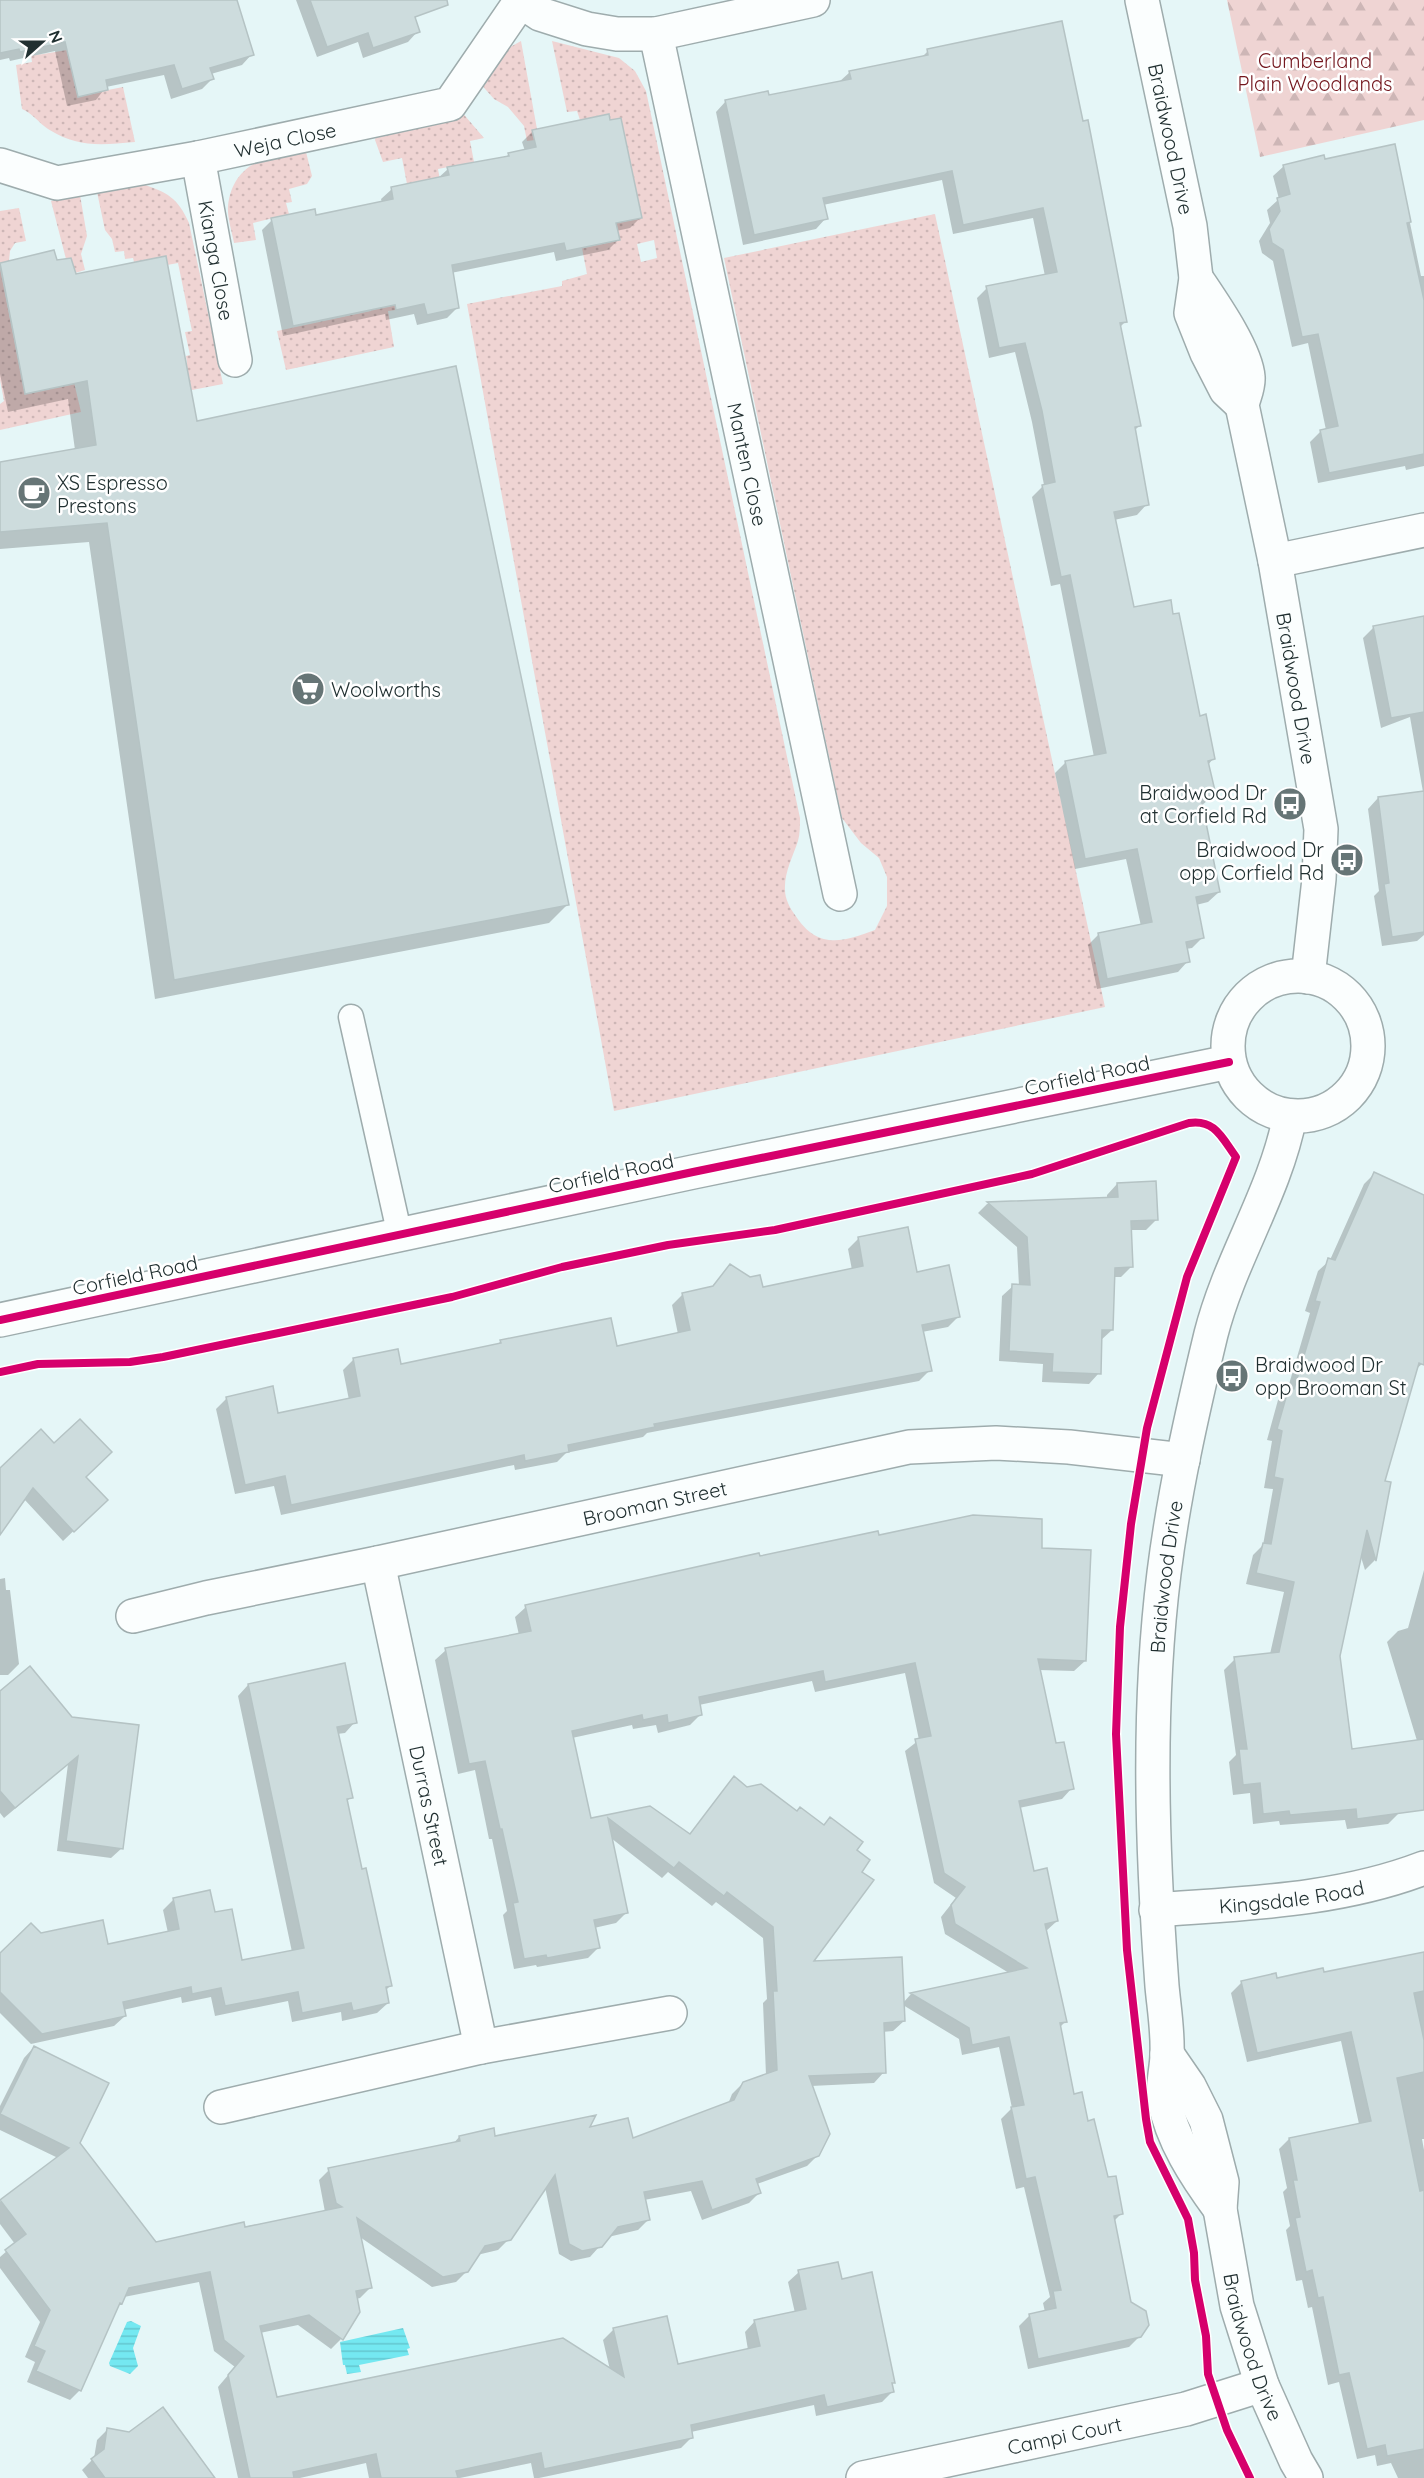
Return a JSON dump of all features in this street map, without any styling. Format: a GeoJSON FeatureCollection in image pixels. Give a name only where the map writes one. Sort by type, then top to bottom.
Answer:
{"type":"FeatureCollection","features":[{"type":"Feature","properties":{"kind":"street"},"geometry":{"type":"LineString","coordinates":[[519,1],[540,14],[587,29],[617,34],[656,34],[813,0]]}},
{"type":"Feature","properties":{"kind":"street","name":"Braidwood Drive"},"geometry":{"type":"LineString","coordinates":[[1142,0],[1190,226],[1196,278],[1191,313],[1206,353],[1226,390],[1242,405],[1275,561],[1322,829],[1308,977]]}},
{"type":"Feature","properties":{"kind":"street","name":"Weja Close"},"geometry":{"type":"LineString","coordinates":[[0,165],[57,183],[198,158],[450,104],[519,1]]}},
{"type":"Feature","properties":{"kind":"street","name":"Manten Close"},"geometry":{"type":"LineString","coordinates":[[656,34],[840,894]]}},
{"type":"Feature","properties":{"kind":"street","name":"Kianga Close"},"geometry":{"type":"LineString","coordinates":[[198,158],[235,360]]}},
{"type":"Feature","properties":{"kind":"street"},"geometry":{"type":"LineString","coordinates":[[1275,561],[1424,530]]}},
{"type":"Feature","properties":{"kind":"street"},"geometry":{"type":"LineString","coordinates":[[1285,977],[1308,977],[1331,984],[1350,1000],[1362,1020],[1368,1044],[1365,1068],[1354,1089],[1336,1106],[1313,1115],[1290,1116],[1269,1111],[1251,1099],[1237,1082],[1229,1062],[1228,1040],[1233,1018],[1246,999],[1264,984],[1285,977]]}},
{"type":"Feature","properties":{"kind":"street","name":"Corfield Road"},"geometry":{"type":"LineString","coordinates":[[0,1320],[693,1172],[1229,1062]]}},
{"type":"Feature","properties":{"kind":"street","name":"Braidwood Drive"},"geometry":{"type":"LineString","coordinates":[[1290,1116],[1278,1165],[1233,1267],[1212,1330],[1183,1460],[1164,1573],[1154,1686],[1153,1831],[1156,1910],[1167,2054],[1164,2097],[1176,2137],[1195,2174],[1220,2209],[1237,2306],[1262,2385],[1306,2478]]}},
{"type":"Feature","properties":{"kind":"street","name":"Brooman Street"},"geometry":{"type":"LineString","coordinates":[[133,1616],[206,1598],[378,1563],[909,1447],[996,1443],[1069,1447],[1183,1460]]}},
{"type":"Feature","properties":{"kind":"street","name":"Durras Street"},"geometry":{"type":"LineString","coordinates":[[378,1563],[481,2047]]}},
{"type":"Feature","properties":{"kind":"street","name":"Kingsdale Road"},"geometry":{"type":"LineString","coordinates":[[1156,1910],[1298,1899],[1349,1892],[1395,1880],[1424,1868]]}},
{"type":"Feature","properties":{"kind":"street"},"geometry":{"type":"LineString","coordinates":[[221,2107],[481,2047],[670,2013]]}},
{"type":"Feature","properties":{"kind":"street","name":"Campi Court"},"geometry":{"type":"LineString","coordinates":[[863,2478],[1186,2409],[1262,2385]]}},
{"type":"Feature","properties":{"kind":"lane"},"geometry":{"type":"LineString","coordinates":[[351,1017],[400,1236]]}},
{"type":"Feature","properties":{"kind":"green space","name":"Cumberland Plain Woodlands"},"geometry":{"type":"Polygon","coordinates":[[[1227,0],[1424,0],[1424,120],[1260,157],[1227,0]]]}},
{"type":"Feature","properties":{"kind":"green space"},"geometry":{"type":"Polygon","coordinates":[[[521,41],[537,129],[535,140],[527,141],[524,126],[508,107],[494,99],[478,81],[503,51],[521,41]]]}},
{"type":"Feature","properties":{"kind":"green space"},"geometry":{"type":"Polygon","coordinates":[[[552,41],[619,58],[635,71],[646,91],[800,818],[799,838],[786,877],[786,897],[803,926],[812,934],[830,940],[851,938],[875,930],[887,906],[887,877],[879,858],[861,843],[842,818],[724,258],[935,214],[1105,1007],[614,1111],[467,304],[562,286],[562,281],[587,274],[582,248],[620,240],[616,223],[642,218],[621,118],[610,120],[609,114],[580,120],[577,111],[567,112],[552,41]],[[654,240],[637,244],[641,262],[657,258],[654,240]]]}},
{"type":"Feature","properties":{"kind":"green space"},"geometry":{"type":"Polygon","coordinates":[[[67,50],[78,96],[123,87],[135,142],[90,144],[69,139],[48,129],[22,109],[16,65],[32,62],[31,56],[67,50]]]}},
{"type":"Feature","properties":{"kind":"green space"},"geometry":{"type":"Polygon","coordinates":[[[454,103],[484,138],[470,141],[474,162],[438,169],[442,191],[407,184],[402,158],[383,162],[375,140],[377,132],[454,103]]]}},
{"type":"Feature","properties":{"kind":"green space"},"geometry":{"type":"Polygon","coordinates":[[[305,148],[312,176],[307,184],[289,189],[292,202],[286,203],[289,214],[253,223],[256,240],[234,243],[228,206],[231,191],[237,179],[255,163],[278,154],[305,148]]]}},
{"type":"Feature","properties":{"kind":"green space"},"geometry":{"type":"Polygon","coordinates":[[[142,184],[171,197],[181,207],[189,223],[223,384],[125,403],[106,379],[187,363],[186,356],[190,355],[185,332],[192,331],[178,263],[167,265],[166,256],[134,262],[133,258],[125,259],[124,251],[115,252],[112,239],[105,230],[97,192],[142,184]]]}},
{"type":"Feature","properties":{"kind":"green space"},"geometry":{"type":"Polygon","coordinates":[[[80,195],[87,236],[81,254],[85,270],[75,273],[71,258],[66,259],[51,201],[80,195]]]}},
{"type":"Feature","properties":{"kind":"green space"},"geometry":{"type":"Polygon","coordinates":[[[19,208],[26,241],[15,243],[10,251],[9,261],[0,263],[0,211],[19,208]]]}},
{"type":"Feature","properties":{"kind":"green space"},"geometry":{"type":"Polygon","coordinates":[[[0,269],[25,394],[69,385],[73,378],[81,412],[0,430],[0,404],[4,401],[0,380],[0,269]]]}},
{"type":"Feature","properties":{"kind":"green space"},"geometry":{"type":"Polygon","coordinates":[[[365,273],[390,277],[396,310],[388,311],[394,347],[286,370],[277,331],[371,311],[365,273]]]}},
{"type":"Feature","properties":{"kind":"water"},"geometry":{"type":"Polygon","coordinates":[[[131,2321],[141,2326],[133,2348],[138,2366],[130,2374],[110,2366],[109,2363],[127,2322],[131,2321]]]}},
{"type":"Feature","properties":{"kind":"water"},"geometry":{"type":"Polygon","coordinates":[[[403,2328],[410,2348],[407,2349],[409,2355],[359,2365],[361,2372],[347,2374],[345,2365],[343,2365],[340,2342],[403,2328]]]}},
{"type":"Feature","properties":{"kind":"building"},"geometry":{"type":"Polygon","coordinates":[[[0,0],[237,0],[254,55],[210,68],[214,79],[182,89],[174,65],[106,80],[108,90],[78,97],[65,42],[20,52],[19,49],[0,53],[0,0]]]}},
{"type":"Feature","properties":{"kind":"building"},"geometry":{"type":"Polygon","coordinates":[[[310,0],[447,0],[448,5],[415,17],[420,32],[373,48],[368,33],[327,47],[310,0]]]}},
{"type":"Feature","properties":{"kind":"building"},"geometry":{"type":"Polygon","coordinates":[[[1062,21],[1083,121],[1088,120],[1127,322],[1120,323],[1141,426],[1135,427],[1149,505],[1114,512],[1134,607],[1171,600],[1173,614],[1179,613],[1200,716],[1206,714],[1215,759],[1208,761],[1216,795],[1201,798],[1220,892],[1196,897],[1204,938],[1186,942],[1190,962],[1107,979],[1098,933],[1152,922],[1137,849],[1085,859],[1065,761],[1106,753],[1070,575],[1061,577],[1042,485],[1055,482],[1042,411],[1025,343],[999,348],[986,286],[1057,272],[1043,208],[963,225],[952,171],[823,198],[828,219],[754,235],[725,100],[768,91],[769,95],[851,79],[849,71],[928,55],[927,49],[1062,21]]]}},
{"type":"Feature","properties":{"kind":"building"},"geometry":{"type":"Polygon","coordinates":[[[609,114],[610,120],[621,118],[642,218],[616,223],[620,240],[566,251],[564,243],[452,265],[459,308],[427,315],[424,304],[396,310],[395,305],[293,326],[271,218],[315,209],[316,215],[393,199],[391,187],[449,175],[447,167],[509,156],[508,153],[536,147],[532,130],[609,114]]]}},
{"type":"Feature","properties":{"kind":"building"},"geometry":{"type":"Polygon","coordinates":[[[1395,144],[1411,222],[1407,223],[1424,300],[1424,454],[1329,473],[1320,430],[1338,426],[1318,334],[1302,337],[1283,250],[1272,243],[1269,229],[1280,211],[1277,198],[1290,194],[1283,165],[1324,155],[1325,159],[1395,144]]]}},
{"type":"Feature","properties":{"kind":"building"},"geometry":{"type":"Polygon","coordinates":[[[54,250],[57,260],[71,258],[76,274],[166,256],[197,421],[456,366],[569,905],[174,980],[107,523],[0,532],[0,462],[96,445],[87,381],[25,394],[0,263],[54,250]]]}},
{"type":"Feature","properties":{"kind":"building"},"geometry":{"type":"Polygon","coordinates":[[[1424,616],[1424,712],[1391,718],[1373,626],[1424,616]]]}},
{"type":"Feature","properties":{"kind":"building"},"geometry":{"type":"Polygon","coordinates":[[[1424,791],[1424,932],[1392,937],[1384,884],[1389,883],[1378,797],[1424,791]]]}},
{"type":"Feature","properties":{"kind":"building"},"geometry":{"type":"Polygon","coordinates":[[[1374,1172],[1424,1195],[1424,1365],[1419,1363],[1385,1481],[1391,1482],[1376,1561],[1367,1530],[1340,1656],[1352,1749],[1424,1739],[1424,1810],[1357,1819],[1356,1809],[1290,1815],[1289,1811],[1263,1814],[1260,1783],[1243,1785],[1239,1749],[1247,1749],[1234,1657],[1279,1652],[1294,1582],[1256,1573],[1263,1543],[1271,1544],[1283,1479],[1274,1477],[1282,1431],[1277,1429],[1289,1387],[1294,1389],[1320,1302],[1315,1301],[1328,1258],[1335,1260],[1374,1172]]]}},
{"type":"Feature","properties":{"kind":"building"},"geometry":{"type":"Polygon","coordinates":[[[1156,1181],[1158,1220],[1131,1221],[1133,1267],[1115,1268],[1113,1330],[1102,1330],[1101,1374],[1052,1372],[1053,1354],[1009,1351],[1012,1284],[1030,1285],[1027,1237],[987,1202],[1118,1197],[1117,1183],[1156,1181]]]}},
{"type":"Feature","properties":{"kind":"building"},"geometry":{"type":"Polygon","coordinates":[[[908,1227],[917,1272],[949,1265],[960,1317],[922,1325],[932,1371],[654,1424],[655,1427],[568,1445],[569,1452],[525,1461],[524,1455],[291,1505],[285,1476],[245,1485],[226,1397],[273,1386],[278,1413],[360,1396],[353,1358],[398,1349],[401,1364],[501,1343],[500,1340],[611,1318],[617,1346],[690,1330],[682,1293],[713,1286],[730,1264],[750,1277],[760,1275],[763,1287],[863,1266],[858,1237],[908,1227]]]}},
{"type":"Feature","properties":{"kind":"building"},"geometry":{"type":"Polygon","coordinates":[[[80,1419],[112,1452],[86,1477],[108,1500],[74,1532],[33,1488],[0,1535],[0,1468],[41,1429],[54,1443],[80,1419]]]}},
{"type":"Feature","properties":{"kind":"building"},"geometry":{"type":"Polygon","coordinates":[[[973,1515],[1042,1519],[1042,1548],[1091,1550],[1086,1661],[1038,1659],[1056,1743],[1064,1742],[1074,1789],[1019,1801],[1034,1871],[1047,1868],[1058,1921],[1045,1924],[1067,2022],[1060,2023],[1074,2094],[1082,2092],[1088,2121],[1094,2119],[1108,2177],[1116,2176],[1123,2214],[1114,2216],[1131,2302],[1146,2311],[1149,2325],[1141,2337],[1038,2359],[1029,2314],[1056,2308],[1053,2291],[1061,2290],[1035,2177],[1026,2179],[1011,2107],[1024,2105],[1009,2037],[972,2045],[969,2028],[910,1993],[1027,1968],[955,1924],[951,1905],[965,1887],[944,1873],[915,1739],[931,1736],[915,1663],[825,1682],[823,1671],[699,1697],[702,1715],[668,1723],[667,1715],[643,1720],[642,1715],[572,1731],[591,1818],[650,1806],[690,1834],[734,1776],[747,1787],[761,1784],[797,1811],[800,1807],[824,1825],[830,1817],[863,1842],[857,1850],[870,1860],[862,1872],[874,1880],[814,1961],[902,1957],[905,2021],[884,2023],[886,2073],[809,2076],[830,2134],[819,2156],[756,2179],[761,2193],[712,2210],[702,2181],[644,2192],[650,2220],[618,2227],[602,2247],[582,2251],[569,2244],[555,2175],[511,2240],[485,2246],[468,2272],[443,2277],[357,2218],[372,2288],[356,2291],[360,2312],[343,2340],[309,2315],[260,2326],[277,2397],[563,2338],[624,2377],[613,2328],[667,2316],[678,2364],[760,2346],[754,2320],[806,2309],[798,2270],[838,2262],[842,2279],[872,2272],[895,2383],[892,2383],[894,2392],[827,2407],[824,2395],[691,2425],[693,2438],[544,2469],[541,2453],[456,2471],[458,2478],[381,2478],[376,2454],[293,2472],[294,2478],[250,2478],[228,2375],[244,2356],[224,2340],[210,2272],[129,2288],[122,2304],[120,2303],[81,2391],[36,2371],[45,2351],[34,2346],[50,2310],[5,2250],[26,2234],[0,2200],[69,2148],[0,2114],[34,2046],[109,2083],[80,2143],[156,2242],[244,2222],[245,2227],[342,2207],[336,2203],[328,2168],[460,2141],[459,2136],[494,2128],[495,2136],[596,2115],[590,2127],[628,2118],[633,2138],[734,2100],[743,2082],[777,2070],[773,1991],[777,1991],[773,1927],[727,1892],[724,1896],[679,1862],[674,1868],[608,1818],[628,1913],[594,1920],[600,1948],[547,1958],[546,1955],[524,1959],[513,1903],[518,1902],[485,1761],[469,1764],[445,1648],[531,1631],[525,1605],[759,1553],[760,1556],[878,1531],[879,1535],[973,1515]]]}},
{"type":"Feature","properties":{"kind":"building"},"geometry":{"type":"Polygon","coordinates":[[[345,1663],[357,1723],[337,1727],[353,1798],[347,1799],[362,1869],[366,1868],[392,1986],[386,1987],[389,2003],[353,2011],[351,2003],[302,2013],[298,1992],[225,2006],[221,1988],[192,1994],[191,1987],[123,2002],[126,2016],[42,2034],[0,1992],[0,1953],[31,1923],[41,1933],[103,1920],[108,1944],[179,1929],[173,1898],[210,1890],[215,1912],[232,1909],[242,1960],[304,1948],[248,1684],[345,1663]]]}},
{"type":"Feature","properties":{"kind":"building"},"geometry":{"type":"Polygon","coordinates":[[[30,1666],[72,1717],[139,1725],[123,1849],[66,1841],[78,1756],[15,1808],[0,1791],[0,1691],[30,1666]]]}},
{"type":"Feature","properties":{"kind":"building"},"geometry":{"type":"Polygon","coordinates":[[[1424,1952],[1424,1991],[1414,1993],[1424,2040],[1424,2072],[1397,2078],[1420,2191],[1424,2190],[1424,2449],[1387,2456],[1385,2445],[1367,2449],[1349,2373],[1339,2375],[1323,2297],[1318,2298],[1312,2270],[1306,2272],[1295,2218],[1300,2217],[1293,2180],[1297,2180],[1289,2138],[1371,2121],[1351,2032],[1257,2053],[1241,1981],[1276,1973],[1277,1978],[1323,1968],[1324,1972],[1424,1952]]]}},
{"type":"Feature","properties":{"kind":"building"},"geometry":{"type":"Polygon","coordinates":[[[163,2407],[215,2478],[105,2478],[91,2459],[104,2449],[107,2428],[129,2432],[163,2407]]]}},
{"type":"Feature","properties":{"kind":"cycle path"},"geometry":{"type":"LineString","coordinates":[[0,1320],[693,1172],[1229,1062]]}},
{"type":"Feature","properties":{"kind":"cycle path"},"geometry":{"type":"LineString","coordinates":[[0,1372],[38,1364],[130,1362],[163,1357],[452,1297],[562,1267],[668,1245],[775,1230],[1032,1174],[1189,1123],[1205,1124],[1217,1131],[1236,1157],[1187,1277],[1147,1428],[1131,1524],[1120,1627],[1116,1734],[1127,1950],[1150,2142],[1188,2219],[1194,2253],[1195,2280],[1206,2336],[1208,2374],[1227,2430],[1250,2478]]}},
{"type":"Feature","properties":{"kind":"place","name":"XS Espresso Prestons"},"geometry":{"type":"Point","coordinates":[34,493]}},
{"type":"Feature","properties":{"kind":"place","name":"Woolworths"},"geometry":{"type":"Point","coordinates":[308,689]}},
{"type":"Feature","properties":{"kind":"place","name":"Braidwood Dr at Corfield Rd"},"geometry":{"type":"Point","coordinates":[1290,804]}},
{"type":"Feature","properties":{"kind":"place","name":"Braidwood Dr opp Corfield Rd"},"geometry":{"type":"Point","coordinates":[1347,860]}},
{"type":"Feature","properties":{"kind":"place","name":"Braidwood Dr opp Brooman St"},"geometry":{"type":"Point","coordinates":[1232,1376]}}]}
